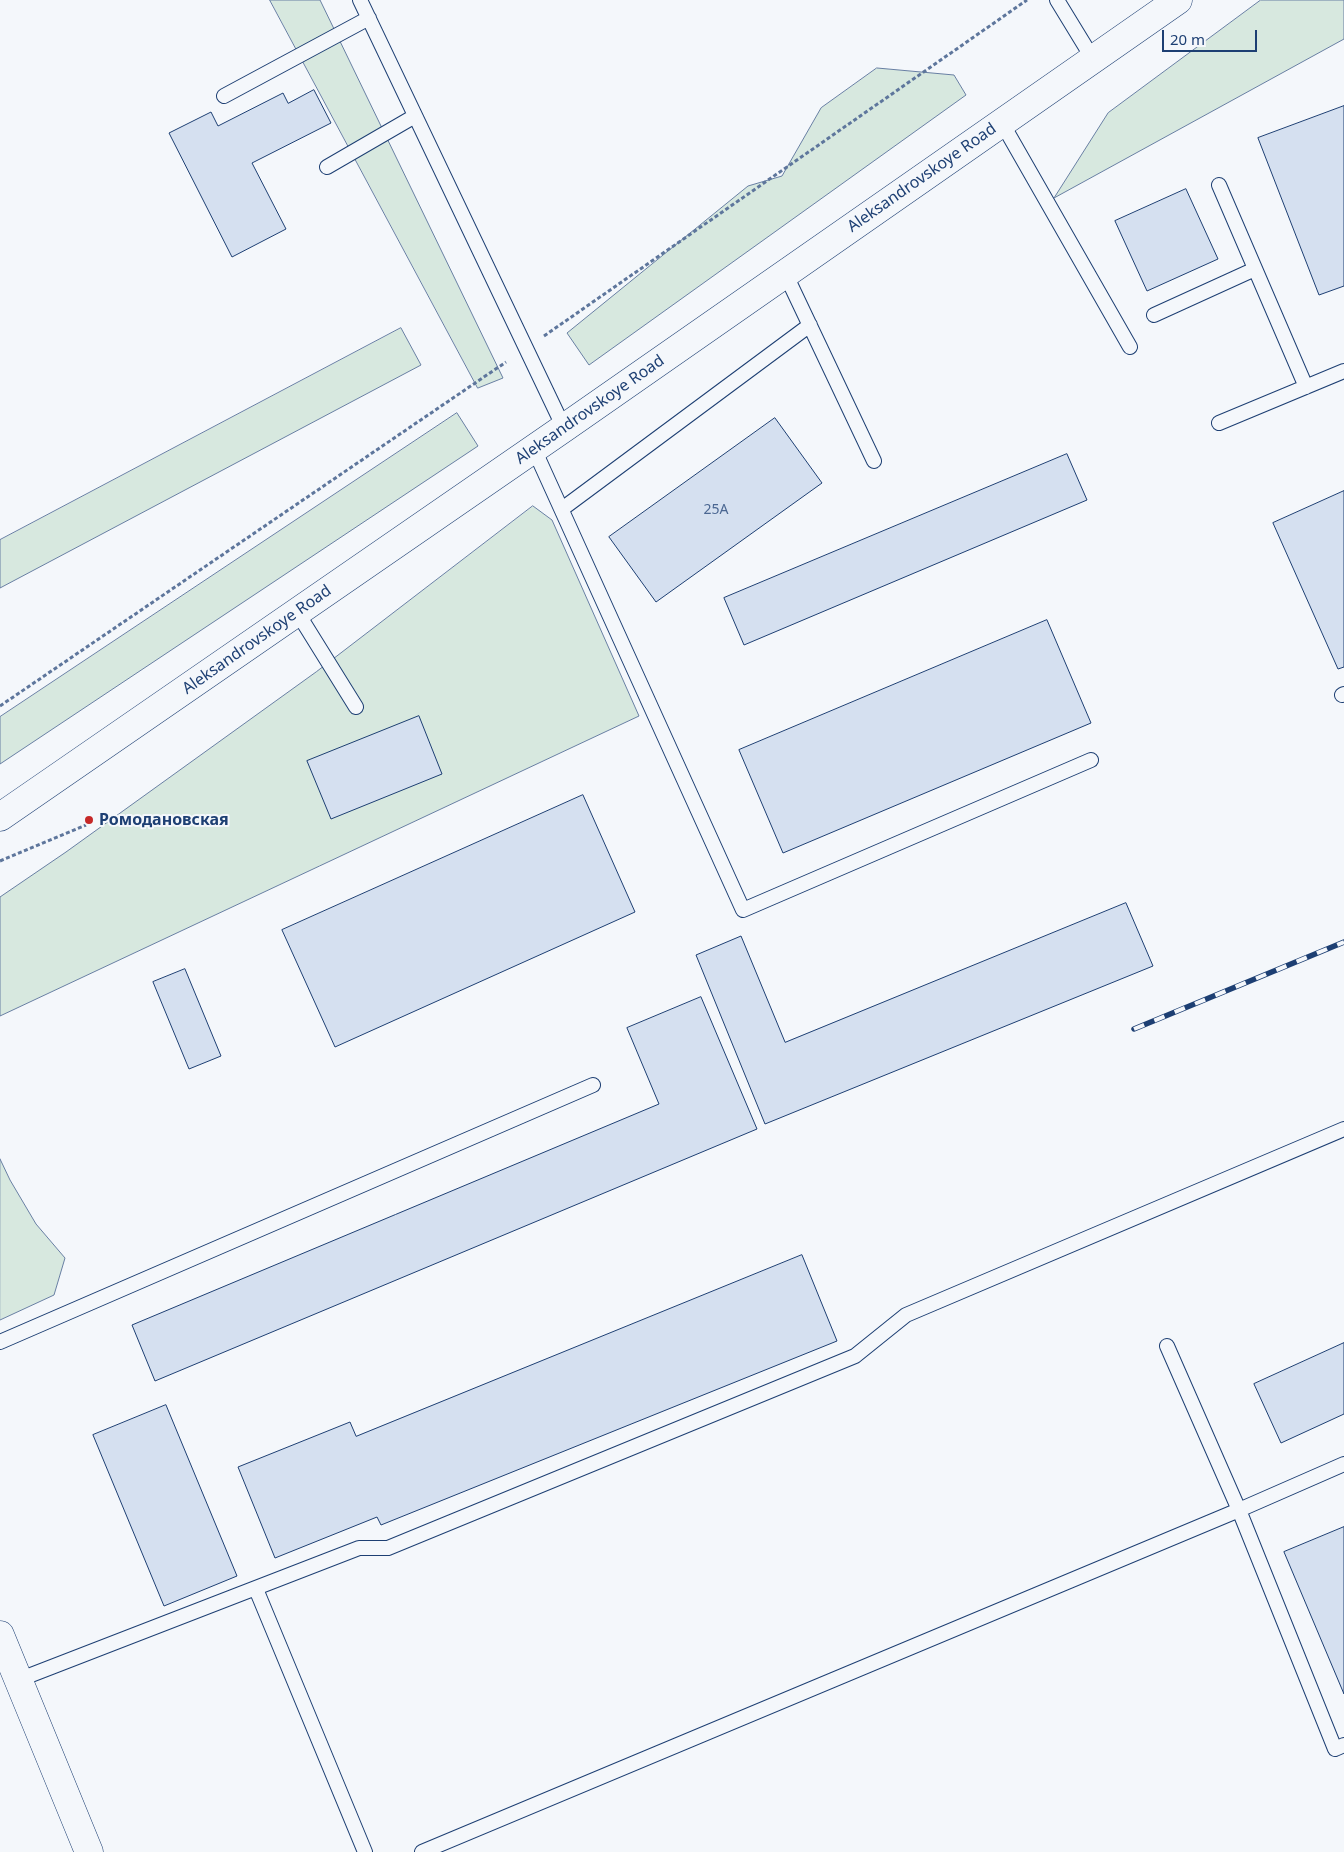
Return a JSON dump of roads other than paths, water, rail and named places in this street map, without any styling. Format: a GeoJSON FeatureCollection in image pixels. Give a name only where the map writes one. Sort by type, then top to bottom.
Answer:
{"type":"FeatureCollection","features":[{"type":"Feature","properties":{"kind":"main road","name":"Aleksandrovskoye Road"},"geometry":{"type":"LineString","coordinates":[[0,817],[564,428],[1178,0]]}},
{"type":"Feature","properties":{"kind":"main road"},"geometry":{"type":"LineString","coordinates":[[0,1635],[87,1851]]}},
{"type":"Feature","properties":{"kind":"lane"},"geometry":{"type":"LineString","coordinates":[[360,0],[564,428]]}},
{"type":"Feature","properties":{"kind":"lane"},"geometry":{"type":"LineString","coordinates":[[1057,0],[1093,59]]}},
{"type":"Feature","properties":{"kind":"lane"},"geometry":{"type":"LineString","coordinates":[[224,96],[368,18]]}},
{"type":"Feature","properties":{"kind":"lane"},"geometry":{"type":"LineString","coordinates":[[327,167],[415,116]]}},
{"type":"Feature","properties":{"kind":"lane"},"geometry":{"type":"LineString","coordinates":[[1002,122],[1130,347]]}},
{"type":"Feature","properties":{"kind":"lane"},"geometry":{"type":"LineString","coordinates":[[1219,185],[1306,387]]}},
{"type":"Feature","properties":{"kind":"lane"},"geometry":{"type":"LineString","coordinates":[[1154,315],[1255,268]]}},
{"type":"Feature","properties":{"kind":"lane"},"geometry":{"type":"LineString","coordinates":[[785,273],[874,461]]}},
{"type":"Feature","properties":{"kind":"lane"},"geometry":{"type":"LineString","coordinates":[[562,509],[810,325]]}},
{"type":"Feature","properties":{"kind":"lane"},"geometry":{"type":"LineString","coordinates":[[1219,423],[1344,371]]}},
{"type":"Feature","properties":{"kind":"lane"},"geometry":{"type":"LineString","coordinates":[[534,448],[743,910],[1091,760]]}},
{"type":"Feature","properties":{"kind":"lane"},"geometry":{"type":"LineString","coordinates":[[297,612],[356,707]]}},
{"type":"Feature","properties":{"kind":"lane"},"geometry":{"type":"LineString","coordinates":[[0,1342],[593,1085]]}},
{"type":"Feature","properties":{"kind":"lane"},"geometry":{"type":"LineString","coordinates":[[18,1680],[359,1548],[388,1548],[846,1360],[855,1356],[906,1315],[1344,1129]]}},
{"type":"Feature","properties":{"kind":"lane"},"geometry":{"type":"LineString","coordinates":[[1167,1346],[1239,1510],[1335,1749],[1344,1745]]}},
{"type":"Feature","properties":{"kind":"lane"},"geometry":{"type":"LineString","coordinates":[[422,1852],[1239,1510],[1344,1464]]}},
{"type":"Feature","properties":{"kind":"lane"},"geometry":{"type":"LineString","coordinates":[[256,1589],[365,1852]]}},
{"type":"Feature","properties":{"kind":"railway"},"geometry":{"type":"LineString","coordinates":[[1134,1029],[1344,942]]}},
{"type":"Feature","properties":{"kind":"place","name":"Ромодановская"},"geometry":{"type":"Point","coordinates":[89,820]}}]}
